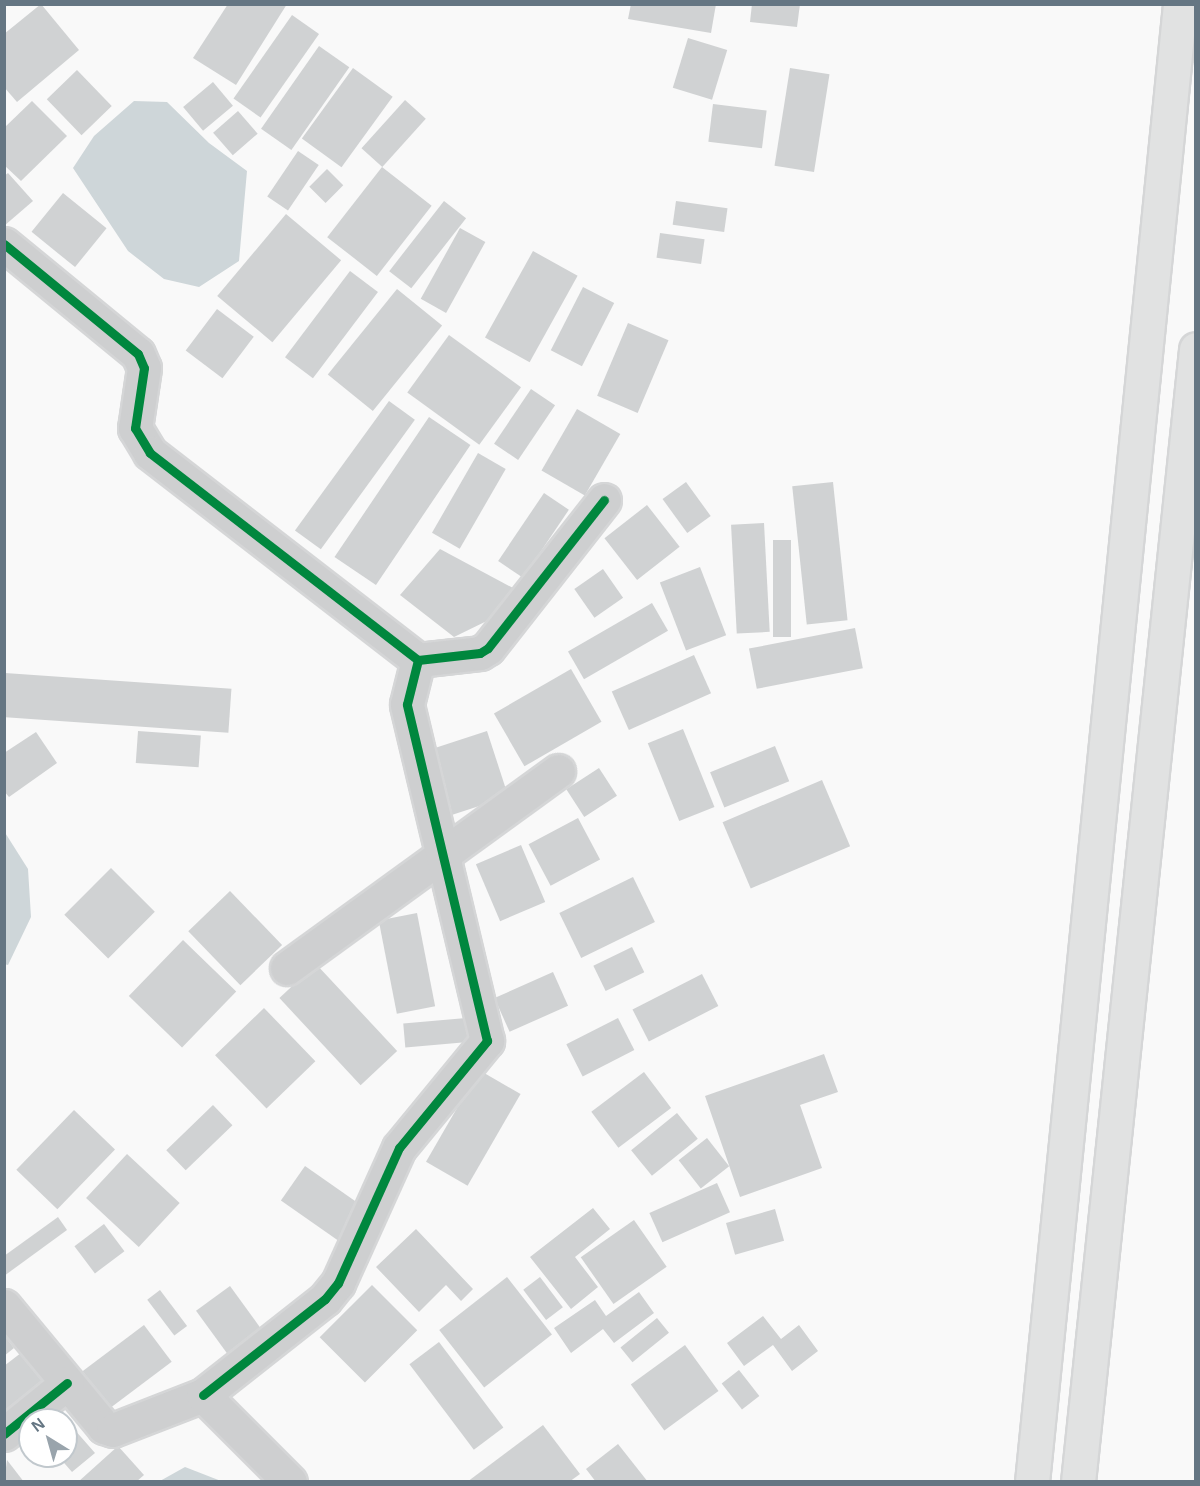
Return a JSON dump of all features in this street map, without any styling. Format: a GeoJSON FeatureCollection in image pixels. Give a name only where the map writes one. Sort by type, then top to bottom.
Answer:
{"type":"FeatureCollection","features":[{"type":"Feature","properties":{"kind":"main road"},"geometry":{"type":"LineString","coordinates":[[1032,1482],[1180,4]]}},
{"type":"Feature","properties":{"kind":"main road"},"geometry":{"type":"LineString","coordinates":[[1078,1482],[1196,349]]}},
{"type":"Feature","properties":{"kind":"street"},"geometry":{"type":"LineString","coordinates":[[4,244],[138,354],[144,368],[135,429],[150,453],[418,660],[480,653],[488,648],[604,501]]}},
{"type":"Feature","properties":{"kind":"street"},"geometry":{"type":"LineString","coordinates":[[4,1306],[104,1426],[113,1430],[203,1395],[325,1299],[338,1283],[399,1148],[487,1041],[441,859],[407,704],[418,660]]}},
{"type":"Feature","properties":{"kind":"street"},"geometry":{"type":"LineString","coordinates":[[287,968],[441,859],[558,771]]}},
{"type":"Feature","properties":{"kind":"street"},"geometry":{"type":"LineString","coordinates":[[4,1434],[67,1383]]}},
{"type":"Feature","properties":{"kind":"street"},"geometry":{"type":"LineString","coordinates":[[203,1395],[290,1482]]}},
{"type":"Feature","properties":{"kind":"shaded area"},"geometry":{"type":"Polygon","coordinates":[[[134,101],[167,102],[209,143],[247,171],[239,261],[199,287],[164,279],[128,251],[73,168],[94,136],[134,101]]]}},
{"type":"Feature","properties":{"kind":"shaded area"},"geometry":{"type":"Polygon","coordinates":[[[4,831],[28,869],[31,917],[8,965],[4,964],[4,831]]]}},
{"type":"Feature","properties":{"kind":"shaded area"},"geometry":{"type":"Polygon","coordinates":[[[185,1467],[221,1481],[160,1481],[185,1467]]]}},
{"type":"Feature","properties":{"kind":"building"},"geometry":{"type":"Polygon","coordinates":[[[41,4],[79,50],[17,102],[4,87],[4,34],[41,4]]]}},
{"type":"Feature","properties":{"kind":"building"},"geometry":{"type":"Polygon","coordinates":[[[228,4],[287,4],[236,85],[193,58],[228,4]]]}},
{"type":"Feature","properties":{"kind":"building"},"geometry":{"type":"Polygon","coordinates":[[[631,4],[716,4],[711,33],[628,19],[631,4]]]}},
{"type":"Feature","properties":{"kind":"building"},"geometry":{"type":"Polygon","coordinates":[[[752,4],[800,4],[797,27],[750,22],[752,4]]]}},
{"type":"Feature","properties":{"kind":"building"},"geometry":{"type":"Polygon","coordinates":[[[292,15],[319,34],[261,117],[233,99],[292,15]]]}},
{"type":"Feature","properties":{"kind":"building"},"geometry":{"type":"Polygon","coordinates":[[[688,38],[727,50],[712,100],[673,88],[688,38]]]}},
{"type":"Feature","properties":{"kind":"building"},"geometry":{"type":"Polygon","coordinates":[[[319,46],[349,67],[291,150],[261,129],[319,46]]]}},
{"type":"Feature","properties":{"kind":"building"},"geometry":{"type":"Polygon","coordinates":[[[353,68],[393,97],[342,167],[302,138],[353,68]]]}},
{"type":"Feature","properties":{"kind":"building"},"geometry":{"type":"Polygon","coordinates":[[[790,68],[830,74],[814,172],[775,166],[790,68]]]}},
{"type":"Feature","properties":{"kind":"building"},"geometry":{"type":"Polygon","coordinates":[[[77,70],[112,106],[82,135],[47,99],[77,70]]]}},
{"type":"Feature","properties":{"kind":"building"},"geometry":{"type":"Polygon","coordinates":[[[213,82],[233,106],[203,131],[183,107],[213,82]]]}},
{"type":"Feature","properties":{"kind":"building"},"geometry":{"type":"Polygon","coordinates":[[[405,100],[426,119],[382,167],[362,148],[405,100]]]}},
{"type":"Feature","properties":{"kind":"building"},"geometry":{"type":"Polygon","coordinates":[[[32,101],[67,136],[21,181],[4,165],[4,128],[32,101]]]}},
{"type":"Feature","properties":{"kind":"building"},"geometry":{"type":"Polygon","coordinates":[[[713,104],[767,111],[762,148],[708,142],[713,104]]]}},
{"type":"Feature","properties":{"kind":"building"},"geometry":{"type":"Polygon","coordinates":[[[238,111],[258,134],[233,155],[213,133],[238,111]]]}},
{"type":"Feature","properties":{"kind":"building"},"geometry":{"type":"Polygon","coordinates":[[[298,151],[319,165],[288,211],[267,197],[298,151]]]}},
{"type":"Feature","properties":{"kind":"building"},"geometry":{"type":"Polygon","coordinates":[[[382,167],[432,206],[377,276],[327,237],[382,167]]]}},
{"type":"Feature","properties":{"kind":"building"},"geometry":{"type":"Polygon","coordinates":[[[327,169],[343,185],[326,203],[309,187],[327,169]]]}},
{"type":"Feature","properties":{"kind":"building"},"geometry":{"type":"Polygon","coordinates":[[[8,173],[33,201],[4,226],[4,176],[8,173]]]}},
{"type":"Feature","properties":{"kind":"building"},"geometry":{"type":"Polygon","coordinates":[[[63,193],[107,228],[75,267],[32,232],[63,193]]]}},
{"type":"Feature","properties":{"kind":"building"},"geometry":{"type":"Polygon","coordinates":[[[444,201],[466,218],[411,288],[389,271],[444,201]]]}},
{"type":"Feature","properties":{"kind":"building"},"geometry":{"type":"Polygon","coordinates":[[[676,201],[727,208],[724,232],[673,225],[676,201]]]}},
{"type":"Feature","properties":{"kind":"building"},"geometry":{"type":"Polygon","coordinates":[[[286,214],[341,260],[272,342],[217,296],[286,214]]]}},
{"type":"Feature","properties":{"kind":"building"},"geometry":{"type":"Polygon","coordinates":[[[460,228],[485,242],[446,313],[421,299],[460,228]]]}},
{"type":"Feature","properties":{"kind":"building"},"geometry":{"type":"Polygon","coordinates":[[[660,233],[705,239],[701,264],[657,258],[660,233]]]}},
{"type":"Feature","properties":{"kind":"building"},"geometry":{"type":"Polygon","coordinates":[[[533,251],[578,276],[530,362],[485,338],[533,251]]]}},
{"type":"Feature","properties":{"kind":"building"},"geometry":{"type":"Polygon","coordinates":[[[350,271],[378,292],[313,378],[285,357],[350,271]]]}},
{"type":"Feature","properties":{"kind":"building"},"geometry":{"type":"Polygon","coordinates":[[[583,287],[614,303],[582,366],[551,350],[583,287]]]}},
{"type":"Feature","properties":{"kind":"building"},"geometry":{"type":"Polygon","coordinates":[[[397,289],[442,326],[373,411],[328,374],[397,289]]]}},
{"type":"Feature","properties":{"kind":"building"},"geometry":{"type":"Polygon","coordinates":[[[217,309],[254,337],[222,378],[186,351],[217,309]]]}},
{"type":"Feature","properties":{"kind":"building"},"geometry":{"type":"Polygon","coordinates":[[[628,323],[669,340],[638,413],[597,396],[628,323]]]}},
{"type":"Feature","properties":{"kind":"building"},"geometry":{"type":"Polygon","coordinates":[[[449,335],[521,387],[479,445],[407,392],[449,335]]]}},
{"type":"Feature","properties":{"kind":"building"},"geometry":{"type":"Polygon","coordinates":[[[531,389],[555,405],[518,460],[494,444],[531,389]]]}},
{"type":"Feature","properties":{"kind":"building"},"geometry":{"type":"Polygon","coordinates":[[[389,401],[415,420],[321,549],[295,530],[389,401]]]}},
{"type":"Feature","properties":{"kind":"building"},"geometry":{"type":"Polygon","coordinates":[[[577,409],[620,434],[585,495],[542,470],[577,409]]]}},
{"type":"Feature","properties":{"kind":"building"},"geometry":{"type":"Polygon","coordinates":[[[429,417],[470,445],[376,585],[334,557],[429,417]]]}},
{"type":"Feature","properties":{"kind":"building"},"geometry":{"type":"Polygon","coordinates":[[[478,453],[506,469],[460,549],[432,533],[478,453]]]}},
{"type":"Feature","properties":{"kind":"building"},"geometry":{"type":"Polygon","coordinates":[[[686,482],[711,516],[687,533],[663,499],[686,482]]]}},
{"type":"Feature","properties":{"kind":"building"},"geometry":{"type":"Polygon","coordinates":[[[833,482],[848,620],[807,625],[792,486],[833,482]]]}},
{"type":"Feature","properties":{"kind":"building"},"geometry":{"type":"Polygon","coordinates":[[[544,493],[569,510],[523,578],[498,561],[544,493]]]}},
{"type":"Feature","properties":{"kind":"building"},"geometry":{"type":"Polygon","coordinates":[[[647,505],[680,547],[637,580],[604,538],[647,505]]]}},
{"type":"Feature","properties":{"kind":"building"},"geometry":{"type":"Polygon","coordinates":[[[764,523],[770,632],[737,634],[731,525],[764,523]]]}},
{"type":"Feature","properties":{"kind":"building"},"geometry":{"type":"Polygon","coordinates":[[[773,540],[791,540],[791,637],[773,637],[773,540]]]}},
{"type":"Feature","properties":{"kind":"building"},"geometry":{"type":"Polygon","coordinates":[[[440,549],[513,588],[497,616],[454,637],[400,595],[440,549]]]}},
{"type":"Feature","properties":{"kind":"building"},"geometry":{"type":"Polygon","coordinates":[[[700,567],[726,635],[686,651],[660,582],[700,567]]]}},
{"type":"Feature","properties":{"kind":"building"},"geometry":{"type":"Polygon","coordinates":[[[603,569],[623,598],[594,618],[574,589],[603,569]]]}},
{"type":"Feature","properties":{"kind":"building"},"geometry":{"type":"Polygon","coordinates":[[[652,603],[668,631],[584,679],[568,652],[652,603]]]}},
{"type":"Feature","properties":{"kind":"building"},"geometry":{"type":"Polygon","coordinates":[[[855,628],[863,668],[757,689],[749,649],[855,628]]]}},
{"type":"Feature","properties":{"kind":"building"},"geometry":{"type":"Polygon","coordinates":[[[694,655],[711,693],[629,730],[612,692],[694,655]]]}},
{"type":"Feature","properties":{"kind":"building"},"geometry":{"type":"Polygon","coordinates":[[[571,669],[602,722],[524,766],[494,714],[571,669]]]}},
{"type":"Feature","properties":{"kind":"building"},"geometry":{"type":"Polygon","coordinates":[[[5,673],[231,689],[228,733],[4,717],[5,673]]]}},
{"type":"Feature","properties":{"kind":"building"},"geometry":{"type":"Polygon","coordinates":[[[683,729],[714,807],[679,821],[648,743],[683,729]]]}},
{"type":"Feature","properties":{"kind":"building"},"geometry":{"type":"Polygon","coordinates":[[[138,731],[201,735],[199,767],[136,763],[138,731]]]}},
{"type":"Feature","properties":{"kind":"building"},"geometry":{"type":"Polygon","coordinates":[[[487,731],[508,797],[446,817],[424,751],[487,731]]]}},
{"type":"Feature","properties":{"kind":"building"},"geometry":{"type":"Polygon","coordinates":[[[36,732],[57,763],[9,797],[4,791],[4,753],[36,732]]]}},
{"type":"Feature","properties":{"kind":"building"},"geometry":{"type":"Polygon","coordinates":[[[775,746],[789,781],[724,807],[710,772],[775,746]]]}},
{"type":"Feature","properties":{"kind":"building"},"geometry":{"type":"Polygon","coordinates":[[[599,768],[617,796],[584,817],[566,789],[599,768]]]}},
{"type":"Feature","properties":{"kind":"building"},"geometry":{"type":"Polygon","coordinates":[[[822,780],[850,846],[751,888],[723,822],[822,780]]]}},
{"type":"Feature","properties":{"kind":"building"},"geometry":{"type":"Polygon","coordinates":[[[578,818],[600,859],[551,886],[529,844],[578,818]]]}},
{"type":"Feature","properties":{"kind":"building"},"geometry":{"type":"Polygon","coordinates":[[[521,845],[545,902],[500,921],[476,864],[521,845]]]}},
{"type":"Feature","properties":{"kind":"building"},"geometry":{"type":"Polygon","coordinates":[[[111,868],[155,912],[108,959],[64,915],[111,868]]]}},
{"type":"Feature","properties":{"kind":"building"},"geometry":{"type":"Polygon","coordinates":[[[633,877],[655,922],[581,958],[559,913],[633,877]]]}},
{"type":"Feature","properties":{"kind":"building"},"geometry":{"type":"Polygon","coordinates":[[[230,891],[282,945],[240,985],[188,931],[230,891]]]}},
{"type":"Feature","properties":{"kind":"building"},"geometry":{"type":"Polygon","coordinates":[[[417,913],[435,1006],[397,1014],[379,920],[417,913]]]}},
{"type":"Feature","properties":{"kind":"building"},"geometry":{"type":"Polygon","coordinates":[[[183,940],[236,991],[182,1048],[129,996],[183,940]]]}},
{"type":"Feature","properties":{"kind":"building"},"geometry":{"type":"Polygon","coordinates":[[[632,947],[644,972],[606,991],[593,966],[632,947]]]}},
{"type":"Feature","properties":{"kind":"building"},"geometry":{"type":"Polygon","coordinates":[[[316,964],[397,1051],[361,1085],[279,998],[316,964]]]}},
{"type":"Feature","properties":{"kind":"building"},"geometry":{"type":"Polygon","coordinates":[[[553,972],[568,1006],[510,1032],[495,998],[553,972]]]}},
{"type":"Feature","properties":{"kind":"building"},"geometry":{"type":"Polygon","coordinates":[[[702,974],[718,1006],[649,1041],[633,1009],[702,974]]]}},
{"type":"Feature","properties":{"kind":"building"},"geometry":{"type":"Polygon","coordinates":[[[264,1008],[315,1061],[266,1108],[215,1055],[264,1008]]]}},
{"type":"Feature","properties":{"kind":"building"},"geometry":{"type":"Polygon","coordinates":[[[466,1018],[468,1042],[405,1047],[403,1023],[466,1018]]]}},
{"type":"Feature","properties":{"kind":"building"},"geometry":{"type":"Polygon","coordinates":[[[618,1018],[634,1050],[583,1076],[566,1044],[618,1018]]]}},
{"type":"Feature","properties":{"kind":"building"},"geometry":{"type":"Polygon","coordinates":[[[824,1054],[838,1092],[800,1105],[822,1168],[740,1197],[705,1096],[824,1054]]]}},
{"type":"Feature","properties":{"kind":"building"},"geometry":{"type":"Polygon","coordinates":[[[479,1070],[521,1094],[468,1186],[426,1162],[479,1070]]]}},
{"type":"Feature","properties":{"kind":"building"},"geometry":{"type":"Polygon","coordinates":[[[644,1072],[671,1108],[618,1148],[591,1112],[644,1072]]]}},
{"type":"Feature","properties":{"kind":"building"},"geometry":{"type":"Polygon","coordinates":[[[213,1105],[232,1125],[186,1170],[166,1150],[213,1105]]]}},
{"type":"Feature","properties":{"kind":"building"},"geometry":{"type":"Polygon","coordinates":[[[74,1110],[115,1150],[57,1209],[16,1170],[74,1110]]]}},
{"type":"Feature","properties":{"kind":"building"},"geometry":{"type":"Polygon","coordinates":[[[677,1113],[698,1139],[652,1176],[631,1150],[677,1113]]]}},
{"type":"Feature","properties":{"kind":"building"},"geometry":{"type":"Polygon","coordinates":[[[707,1138],[729,1166],[701,1189],[679,1160],[707,1138]]]}},
{"type":"Feature","properties":{"kind":"building"},"geometry":{"type":"Polygon","coordinates":[[[127,1154],[180,1203],[139,1247],[86,1198],[127,1154]]]}},
{"type":"Feature","properties":{"kind":"building"},"geometry":{"type":"Polygon","coordinates":[[[305,1166],[364,1207],[340,1242],[281,1200],[305,1166]]]}},
{"type":"Feature","properties":{"kind":"building"},"geometry":{"type":"Polygon","coordinates":[[[717,1183],[730,1212],[662,1242],[649,1213],[717,1183]]]}},
{"type":"Feature","properties":{"kind":"building"},"geometry":{"type":"Polygon","coordinates":[[[593,1208],[610,1229],[575,1257],[598,1287],[571,1309],[530,1257],[593,1208]]]}},
{"type":"Feature","properties":{"kind":"building"},"geometry":{"type":"Polygon","coordinates":[[[775,1209],[784,1241],[735,1255],[726,1223],[775,1209]]]}},
{"type":"Feature","properties":{"kind":"building"},"geometry":{"type":"Polygon","coordinates":[[[58,1217],[67,1230],[4,1276],[4,1256],[58,1217]]]}},
{"type":"Feature","properties":{"kind":"building"},"geometry":{"type":"Polygon","coordinates":[[[634,1220],[667,1267],[613,1304],[581,1257],[634,1220]]]}},
{"type":"Feature","properties":{"kind":"building"},"geometry":{"type":"Polygon","coordinates":[[[104,1224],[124,1251],[95,1273],[74,1246],[104,1224]]]}},
{"type":"Feature","properties":{"kind":"building"},"geometry":{"type":"Polygon","coordinates":[[[416,1229],[473,1289],[461,1301],[446,1285],[419,1312],[376,1267],[416,1229]]]}},
{"type":"Feature","properties":{"kind":"building"},"geometry":{"type":"Polygon","coordinates":[[[507,1277],[552,1335],[484,1387],[439,1330],[507,1277]]]}},
{"type":"Feature","properties":{"kind":"building"},"geometry":{"type":"Polygon","coordinates":[[[540,1277],[563,1307],[546,1320],[523,1290],[540,1277]]]}},
{"type":"Feature","properties":{"kind":"building"},"geometry":{"type":"Polygon","coordinates":[[[372,1285],[417,1330],[365,1383],[320,1337],[372,1285]]]}},
{"type":"Feature","properties":{"kind":"building"},"geometry":{"type":"Polygon","coordinates":[[[230,1286],[261,1329],[227,1354],[196,1311],[230,1286]]]}},
{"type":"Feature","properties":{"kind":"building"},"geometry":{"type":"Polygon","coordinates":[[[160,1290],[187,1326],[174,1336],[147,1300],[160,1290]]]}},
{"type":"Feature","properties":{"kind":"building"},"geometry":{"type":"Polygon","coordinates":[[[639,1292],[654,1313],[614,1343],[603,1329],[571,1353],[554,1328],[595,1300],[606,1316],[639,1292]]]}},
{"type":"Feature","properties":{"kind":"building"},"geometry":{"type":"Polygon","coordinates":[[[763,1316],[781,1339],[799,1325],[818,1351],[792,1371],[773,1345],[744,1366],[727,1343],[763,1316]]]}},
{"type":"Feature","properties":{"kind":"building"},"geometry":{"type":"Polygon","coordinates":[[[657,1318],[669,1333],[632,1362],[620,1348],[657,1318]]]}},
{"type":"Feature","properties":{"kind":"building"},"geometry":{"type":"Polygon","coordinates":[[[144,1325],[172,1362],[110,1408],[83,1371],[144,1325]]]}},
{"type":"Feature","properties":{"kind":"building"},"geometry":{"type":"Polygon","coordinates":[[[4,1335],[14,1348],[4,1356],[4,1335]]]}},
{"type":"Feature","properties":{"kind":"building"},"geometry":{"type":"Polygon","coordinates":[[[439,1342],[503,1427],[474,1450],[409,1364],[439,1342]]]}},
{"type":"Feature","properties":{"kind":"building"},"geometry":{"type":"Polygon","coordinates":[[[685,1345],[719,1391],[664,1430],[631,1384],[685,1345]]]}},
{"type":"Feature","properties":{"kind":"building"},"geometry":{"type":"Polygon","coordinates":[[[30,1346],[59,1383],[27,1408],[18,1408],[18,1415],[13,1419],[4,1408],[4,1366],[30,1346]]]}},
{"type":"Feature","properties":{"kind":"building"},"geometry":{"type":"Polygon","coordinates":[[[739,1370],[759,1396],[742,1410],[722,1384],[739,1370]]]}},
{"type":"Feature","properties":{"kind":"building"},"geometry":{"type":"Polygon","coordinates":[[[543,1425],[580,1474],[569,1482],[467,1482],[543,1425]]]}},
{"type":"Feature","properties":{"kind":"building"},"geometry":{"type":"Polygon","coordinates":[[[78,1434],[95,1453],[78,1467],[78,1434]]]}},
{"type":"Feature","properties":{"kind":"building"},"geometry":{"type":"Polygon","coordinates":[[[618,1444],[648,1482],[596,1482],[586,1469],[618,1444]]]}},
{"type":"Feature","properties":{"kind":"building"},"geometry":{"type":"Polygon","coordinates":[[[118,1446],[144,1475],[136,1482],[78,1482],[118,1446]]]}},
{"type":"Feature","properties":{"kind":"building"},"geometry":{"type":"Polygon","coordinates":[[[7,1460],[24,1482],[4,1482],[7,1460]]]}},
{"type":"Feature","properties":{"kind":"cycle path"},"geometry":{"type":"LineString","coordinates":[[4,244],[138,354],[144,368],[135,428],[150,453],[418,660],[480,653],[488,648],[604,500]]}},
{"type":"Feature","properties":{"kind":"cycle path"},"geometry":{"type":"LineString","coordinates":[[203,1395],[325,1299],[338,1283],[399,1148],[487,1041],[407,704],[418,660]]}},
{"type":"Feature","properties":{"kind":"cycle path"},"geometry":{"type":"LineString","coordinates":[[4,1434],[67,1383]]}}]}
